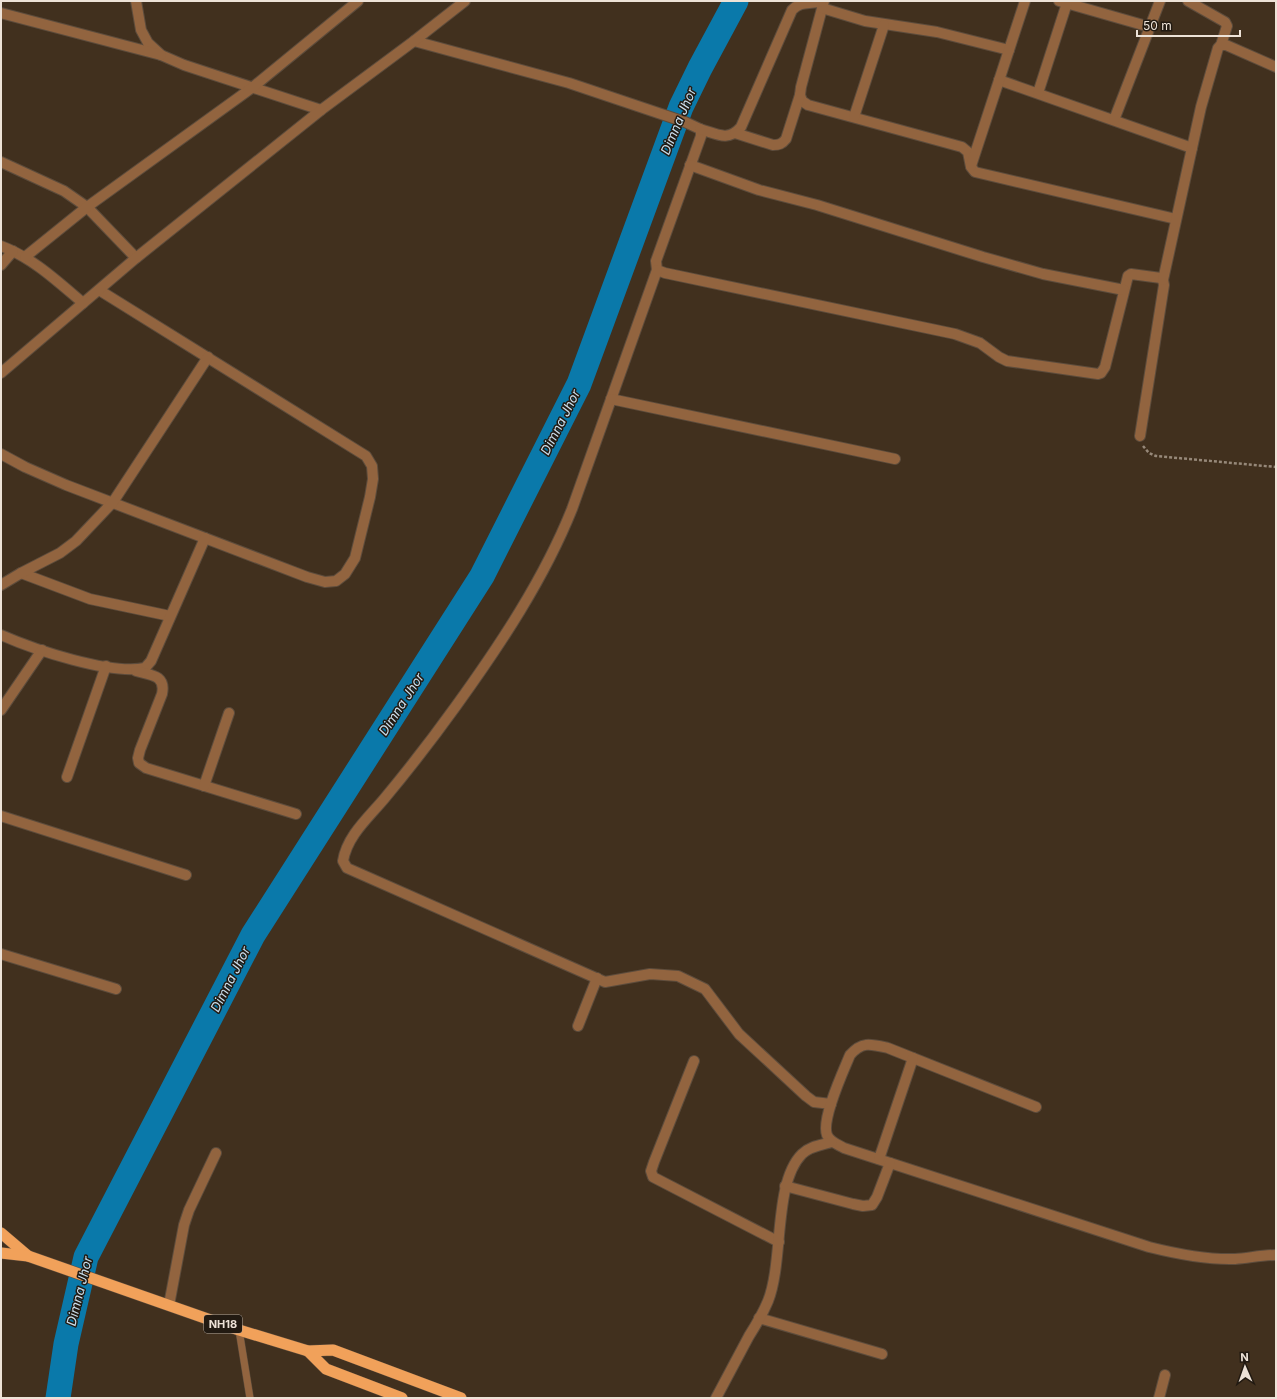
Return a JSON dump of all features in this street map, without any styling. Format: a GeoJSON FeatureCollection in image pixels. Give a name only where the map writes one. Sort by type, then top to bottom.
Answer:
{"type":"FeatureCollection","features":[{"type":"Feature","properties":{"kind":"highway","name":"NH18"},"geometry":{"type":"LineString","coordinates":[[1,1233],[28,1256]]}},
{"type":"Feature","properties":{"kind":"highway","name":"NH18"},"geometry":{"type":"LineString","coordinates":[[1,1253],[28,1256],[239,1330],[308,1351],[333,1350],[461,1398]]}},
{"type":"Feature","properties":{"kind":"highway","name":"NH18"},"geometry":{"type":"LineString","coordinates":[[308,1351],[326,1369],[402,1398]]}},
{"type":"Feature","properties":{"kind":"street"},"geometry":{"type":"LineString","coordinates":[[136,1],[141,30],[148,43],[161,55]]}},
{"type":"Feature","properties":{"kind":"street"},"geometry":{"type":"LineString","coordinates":[[25,257],[87,207],[253,87],[358,1]]}},
{"type":"Feature","properties":{"kind":"street"},"geometry":{"type":"LineString","coordinates":[[1,373],[136,258],[321,110],[465,1]]}},
{"type":"Feature","properties":{"kind":"street"},"geometry":{"type":"LineString","coordinates":[[971,167],[1025,1]]}},
{"type":"Feature","properties":{"kind":"street"},"geometry":{"type":"LineString","coordinates":[[1114,120],[1160,1]]}},
{"type":"Feature","properties":{"kind":"street"},"geometry":{"type":"LineString","coordinates":[[1140,436],[1163,293],[1163,280],[1205,91],[1226,26],[1225,22],[1188,1]]}},
{"type":"Feature","properties":{"kind":"street"},"geometry":{"type":"LineString","coordinates":[[414,41],[569,83],[685,122],[700,129],[729,136],[735,133],[741,126],[792,10],[803,2],[822,3],[865,21],[937,32],[1009,50]]}},
{"type":"Feature","properties":{"kind":"street"},"geometry":{"type":"LineString","coordinates":[[1038,93],[1063,2],[1150,27]]}},
{"type":"Feature","properties":{"kind":"street"},"geometry":{"type":"LineString","coordinates":[[735,133],[773,145],[783,143],[786,139],[800,95],[822,3]]}},
{"type":"Feature","properties":{"kind":"street"},"geometry":{"type":"LineString","coordinates":[[1,13],[161,55],[184,65],[321,110]]}},
{"type":"Feature","properties":{"kind":"street"},"geometry":{"type":"LineString","coordinates":[[854,117],[884,24]]}},
{"type":"Feature","properties":{"kind":"street"},"geometry":{"type":"LineString","coordinates":[[1221,45],[1226,45],[1276,67]]}},
{"type":"Feature","properties":{"kind":"street"},"geometry":{"type":"LineString","coordinates":[[999,80],[1192,148]]}},
{"type":"Feature","properties":{"kind":"street"},"geometry":{"type":"LineString","coordinates":[[800,95],[802,101],[808,105],[962,147],[968,152],[971,167],[975,172],[1176,219]]}},
{"type":"Feature","properties":{"kind":"street"},"geometry":{"type":"LineString","coordinates":[[700,129],[701,134],[656,261],[657,270],[562,534],[503,640],[456,707],[350,840],[344,853],[343,861],[347,868],[605,982],[650,974],[678,976],[704,989],[739,1034],[806,1096],[814,1102],[831,1104]]}},
{"type":"Feature","properties":{"kind":"street"},"geometry":{"type":"LineString","coordinates":[[1,162],[64,191],[87,207],[136,258]]}},
{"type":"Feature","properties":{"kind":"street"},"geometry":{"type":"LineString","coordinates":[[690,165],[759,190],[817,205],[983,257],[1043,274],[1124,290]]}},
{"type":"Feature","properties":{"kind":"street"},"geometry":{"type":"LineString","coordinates":[[1,246],[25,257],[41,267],[83,303]]}},
{"type":"Feature","properties":{"kind":"street"},"geometry":{"type":"LineString","coordinates":[[1,265],[13,251]]}},
{"type":"Feature","properties":{"kind":"street"},"geometry":{"type":"LineString","coordinates":[[657,270],[665,274],[949,332],[980,343],[1007,361],[1092,374],[1101,373],[1105,366],[1127,277],[1130,274],[1159,277],[1163,280]]}},
{"type":"Feature","properties":{"kind":"street"},"geometry":{"type":"LineString","coordinates":[[1,454],[25,467],[66,485],[307,577],[325,582],[336,582],[345,574],[355,558],[373,479],[372,466],[366,456],[99,290]]}},
{"type":"Feature","properties":{"kind":"street"},"geometry":{"type":"LineString","coordinates":[[2,582],[60,554],[76,542],[113,502],[208,358]]}},
{"type":"Feature","properties":{"kind":"street"},"geometry":{"type":"LineString","coordinates":[[611,399],[895,459]]}},
{"type":"Feature","properties":{"kind":"street"},"geometry":{"type":"LineString","coordinates":[[135,670],[145,668],[150,661],[206,538]]}},
{"type":"Feature","properties":{"kind":"street"},"geometry":{"type":"LineString","coordinates":[[21,573],[90,600],[170,616]]}},
{"type":"Feature","properties":{"kind":"street"},"geometry":{"type":"LineString","coordinates":[[1,635],[42,650],[92,664],[135,670],[153,675],[160,680],[163,686],[162,694],[140,750],[138,758],[139,764],[146,768],[296,814]]}},
{"type":"Feature","properties":{"kind":"street"},"geometry":{"type":"LineString","coordinates":[[1,710],[42,650]]}},
{"type":"Feature","properties":{"kind":"street"},"geometry":{"type":"LineString","coordinates":[[67,777],[106,666]]}},
{"type":"Feature","properties":{"kind":"street"},"geometry":{"type":"LineString","coordinates":[[204,786],[229,713]]}},
{"type":"Feature","properties":{"kind":"street"},"geometry":{"type":"LineString","coordinates":[[1,816],[186,875]]}},
{"type":"Feature","properties":{"kind":"street"},"geometry":{"type":"LineString","coordinates":[[1,954],[116,989]]}},
{"type":"Feature","properties":{"kind":"street"},"geometry":{"type":"LineString","coordinates":[[578,1026],[597,978]]}},
{"type":"Feature","properties":{"kind":"street"},"geometry":{"type":"LineString","coordinates":[[1036,1107],[888,1048],[874,1044],[864,1044],[856,1048],[850,1055],[831,1104],[826,1124],[827,1134],[832,1142],[844,1148],[1149,1247],[1173,1253],[1218,1259],[1238,1259],[1276,1255]]}},
{"type":"Feature","properties":{"kind":"street"},"geometry":{"type":"LineString","coordinates":[[879,1159],[913,1058]]}},
{"type":"Feature","properties":{"kind":"street"},"geometry":{"type":"LineString","coordinates":[[694,1061],[654,1162],[651,1171],[653,1177],[779,1242]]}},
{"type":"Feature","properties":{"kind":"street"},"geometry":{"type":"LineString","coordinates":[[716,1398],[768,1301],[774,1278],[786,1186],[793,1168],[802,1154],[811,1147],[832,1142]]}},
{"type":"Feature","properties":{"kind":"street"},"geometry":{"type":"LineString","coordinates":[[169,1305],[184,1225],[195,1196],[216,1153]]}},
{"type":"Feature","properties":{"kind":"street"},"geometry":{"type":"LineString","coordinates":[[786,1186],[863,1206],[872,1204],[877,1196],[890,1163]]}},
{"type":"Feature","properties":{"kind":"street"},"geometry":{"type":"LineString","coordinates":[[759,1318],[882,1354]]}},
{"type":"Feature","properties":{"kind":"street"},"geometry":{"type":"LineString","coordinates":[[1159,1398],[1165,1375]]}},
{"type":"Feature","properties":{"kind":"lane"},"geometry":{"type":"LineString","coordinates":[[239,1330],[250,1398]]}},
{"type":"Feature","properties":{"kind":"path"},"geometry":{"type":"LineString","coordinates":[[1140,436],[1144,447],[1149,453],[1156,456],[1276,467]]}},
{"type":"Feature","properties":{"kind":"waterway","name":"Dimna Jhor"},"geometry":{"type":"LineString","coordinates":[[58,1398],[66,1344],[86,1257],[253,935],[482,576],[579,384],[681,107],[736,1]]}}]}
